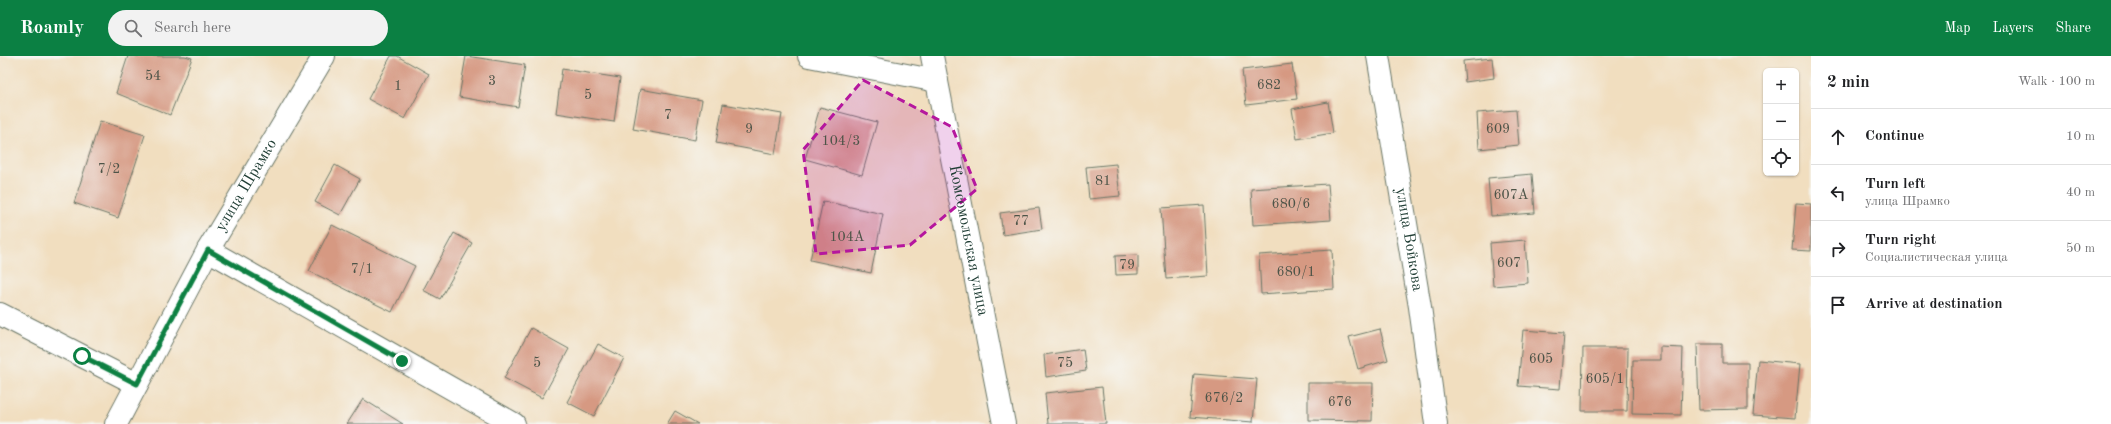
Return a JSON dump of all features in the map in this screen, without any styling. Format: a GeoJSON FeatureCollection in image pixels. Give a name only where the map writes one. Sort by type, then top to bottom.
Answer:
{"type":"FeatureCollection","features":[{"type":"Feature","properties":{"kind":"street","name":"улица Шрамко"},"geometry":{"type":"LineString","coordinates":[[116,424],[208,250],[324,56]]}},
{"type":"Feature","properties":{"kind":"street"},"geometry":{"type":"LineString","coordinates":[[809,56],[937,81]]}},
{"type":"Feature","properties":{"kind":"street","name":"Комсомольская улица"},"geometry":{"type":"LineString","coordinates":[[932,56],[1004,424]]}},
{"type":"Feature","properties":{"kind":"street","name":"улица Войкова"},"geometry":{"type":"LineString","coordinates":[[1378,56],[1420,308],[1436,424]]}},
{"type":"Feature","properties":{"kind":"street"},"geometry":{"type":"LineString","coordinates":[[208,250],[514,424]]}},
{"type":"Feature","properties":{"kind":"street"},"geometry":{"type":"LineString","coordinates":[[0,314],[137,384]]}},
{"type":"Feature","properties":{"kind":"highlighted area"},"geometry":{"type":"Polygon","coordinates":[[[863,80],[952,127],[977,189],[910,245],[816,254],[803,150],[863,80]]]}},
{"type":"Feature","properties":{"kind":"building"},"geometry":{"type":"Polygon","coordinates":[[[128,56],[185,56],[192,58],[170,115],[116,93],[128,56]]]}},
{"type":"Feature","properties":{"kind":"building"},"geometry":{"type":"Polygon","coordinates":[[[391,56],[397,56],[429,74],[405,119],[368,99],[391,56]]]}},
{"type":"Feature","properties":{"kind":"building"},"geometry":{"type":"Polygon","coordinates":[[[466,56],[525,65],[518,107],[459,97],[466,56]]]}},
{"type":"Feature","properties":{"kind":"building"},"geometry":{"type":"Polygon","coordinates":[[[1492,58],[1494,78],[1465,82],[1463,61],[1492,58]]]}},
{"type":"Feature","properties":{"kind":"building"},"geometry":{"type":"Polygon","coordinates":[[[1292,64],[1297,99],[1246,105],[1242,70],[1292,64]]]}},
{"type":"Feature","properties":{"kind":"building"},"geometry":{"type":"Polygon","coordinates":[[[562,69],[620,78],[614,122],[556,113],[562,69]]]}},
{"type":"Feature","properties":{"kind":"building"},"geometry":{"type":"Polygon","coordinates":[[[640,89],[702,100],[695,140],[633,129],[640,89]]]}},
{"type":"Feature","properties":{"kind":"building"},"geometry":{"type":"Polygon","coordinates":[[[1328,102],[1333,133],[1297,139],[1292,109],[1328,102]]]}},
{"type":"Feature","properties":{"kind":"building"},"geometry":{"type":"Polygon","coordinates":[[[723,104],[782,114],[775,154],[716,143],[723,104]]]}},
{"type":"Feature","properties":{"kind":"building"},"geometry":{"type":"Polygon","coordinates":[[[820,107],[877,122],[862,175],[805,159],[820,107]]]}},
{"type":"Feature","properties":{"kind":"building"},"geometry":{"type":"Polygon","coordinates":[[[1516,110],[1519,145],[1479,149],[1477,113],[1516,110]]]}},
{"type":"Feature","properties":{"kind":"building"},"geometry":{"type":"Polygon","coordinates":[[[100,121],[145,135],[118,218],[74,203],[100,121]]]}},
{"type":"Feature","properties":{"kind":"building"},"geometry":{"type":"Polygon","coordinates":[[[1116,164],[1120,196],[1089,199],[1086,167],[1116,164]]]}},
{"type":"Feature","properties":{"kind":"building"},"geometry":{"type":"Polygon","coordinates":[[[335,165],[360,179],[340,215],[315,202],[335,165]]]}},
{"type":"Feature","properties":{"kind":"building"},"geometry":{"type":"Polygon","coordinates":[[[1532,174],[1535,213],[1491,216],[1488,178],[1532,174]]]}},
{"type":"Feature","properties":{"kind":"building"},"geometry":{"type":"Polygon","coordinates":[[[1328,184],[1331,220],[1253,225],[1251,189],[1328,184]]]}},
{"type":"Feature","properties":{"kind":"building"},"geometry":{"type":"Polygon","coordinates":[[[823,201],[883,214],[871,273],[810,260],[823,201]]]}},
{"type":"Feature","properties":{"kind":"building"},"geometry":{"type":"Polygon","coordinates":[[[1796,203],[1811,204],[1811,251],[1792,250],[1796,203]]]}},
{"type":"Feature","properties":{"kind":"building"},"geometry":{"type":"Polygon","coordinates":[[[1204,205],[1208,276],[1166,279],[1161,208],[1204,205]]]}},
{"type":"Feature","properties":{"kind":"building"},"geometry":{"type":"Polygon","coordinates":[[[1039,208],[1042,229],[1003,235],[1000,213],[1039,208]]]}},
{"type":"Feature","properties":{"kind":"building"},"geometry":{"type":"Polygon","coordinates":[[[332,225],[415,266],[392,312],[309,271],[332,225]]]}},
{"type":"Feature","properties":{"kind":"building"},"geometry":{"type":"Polygon","coordinates":[[[454,233],[472,243],[440,299],[423,290],[454,233]]]}},
{"type":"Feature","properties":{"kind":"building"},"geometry":{"type":"Polygon","coordinates":[[[1525,240],[1528,283],[1493,286],[1490,243],[1525,240]]]}},
{"type":"Feature","properties":{"kind":"building"},"geometry":{"type":"Polygon","coordinates":[[[1332,250],[1334,289],[1261,294],[1259,255],[1332,250]]]}},
{"type":"Feature","properties":{"kind":"building"},"geometry":{"type":"Polygon","coordinates":[[[1138,255],[1138,274],[1116,275],[1115,256],[1138,255]]]}},
{"type":"Feature","properties":{"kind":"building"},"geometry":{"type":"Polygon","coordinates":[[[531,328],[569,349],[542,398],[504,378],[531,328]]]}},
{"type":"Feature","properties":{"kind":"building"},"geometry":{"type":"Polygon","coordinates":[[[1380,329],[1388,360],[1358,369],[1349,337],[1380,329]]]}},
{"type":"Feature","properties":{"kind":"building"},"geometry":{"type":"Polygon","coordinates":[[[1523,330],[1564,333],[1560,389],[1518,386],[1523,330]]]}},
{"type":"Feature","properties":{"kind":"building"},"geometry":{"type":"Polygon","coordinates":[[[598,344],[624,358],[594,416],[567,402],[598,344]]]}},
{"type":"Feature","properties":{"kind":"building"},"geometry":{"type":"Polygon","coordinates":[[[1697,344],[1722,344],[1722,363],[1748,363],[1748,409],[1699,410],[1697,344]]]}},
{"type":"Feature","properties":{"kind":"building"},"geometry":{"type":"Polygon","coordinates":[[[1660,347],[1683,348],[1681,415],[1632,414],[1633,360],[1660,360],[1660,347]]]}},
{"type":"Feature","properties":{"kind":"building"},"geometry":{"type":"Polygon","coordinates":[[[1583,348],[1628,348],[1627,411],[1582,411],[1583,348]]]}},
{"type":"Feature","properties":{"kind":"building"},"geometry":{"type":"Polygon","coordinates":[[[1083,349],[1086,371],[1046,377],[1044,355],[1083,349]]]}},
{"type":"Feature","properties":{"kind":"building"},"geometry":{"type":"Polygon","coordinates":[[[1758,360],[1800,364],[1795,418],[1753,415],[1758,360]]]}},
{"type":"Feature","properties":{"kind":"building"},"geometry":{"type":"Polygon","coordinates":[[[1194,374],[1257,379],[1253,422],[1190,417],[1194,374]]]}},
{"type":"Feature","properties":{"kind":"building"},"geometry":{"type":"Polygon","coordinates":[[[1308,383],[1373,383],[1372,421],[1308,420],[1308,383]]]}},
{"type":"Feature","properties":{"kind":"building"},"geometry":{"type":"Polygon","coordinates":[[[1102,387],[1106,424],[1048,424],[1045,393],[1102,387]]]}},
{"type":"Feature","properties":{"kind":"building"},"geometry":{"type":"Polygon","coordinates":[[[363,399],[403,424],[347,424],[363,399]]]}},
{"type":"Feature","properties":{"kind":"building"},"geometry":{"type":"Polygon","coordinates":[[[675,411],[698,424],[667,424],[675,411]]]}},
{"type":"Feature","properties":{"kind":"route"},"geometry":{"type":"LineString","coordinates":[[82,356],[137,384],[208,250],[402,361]]}}]}
